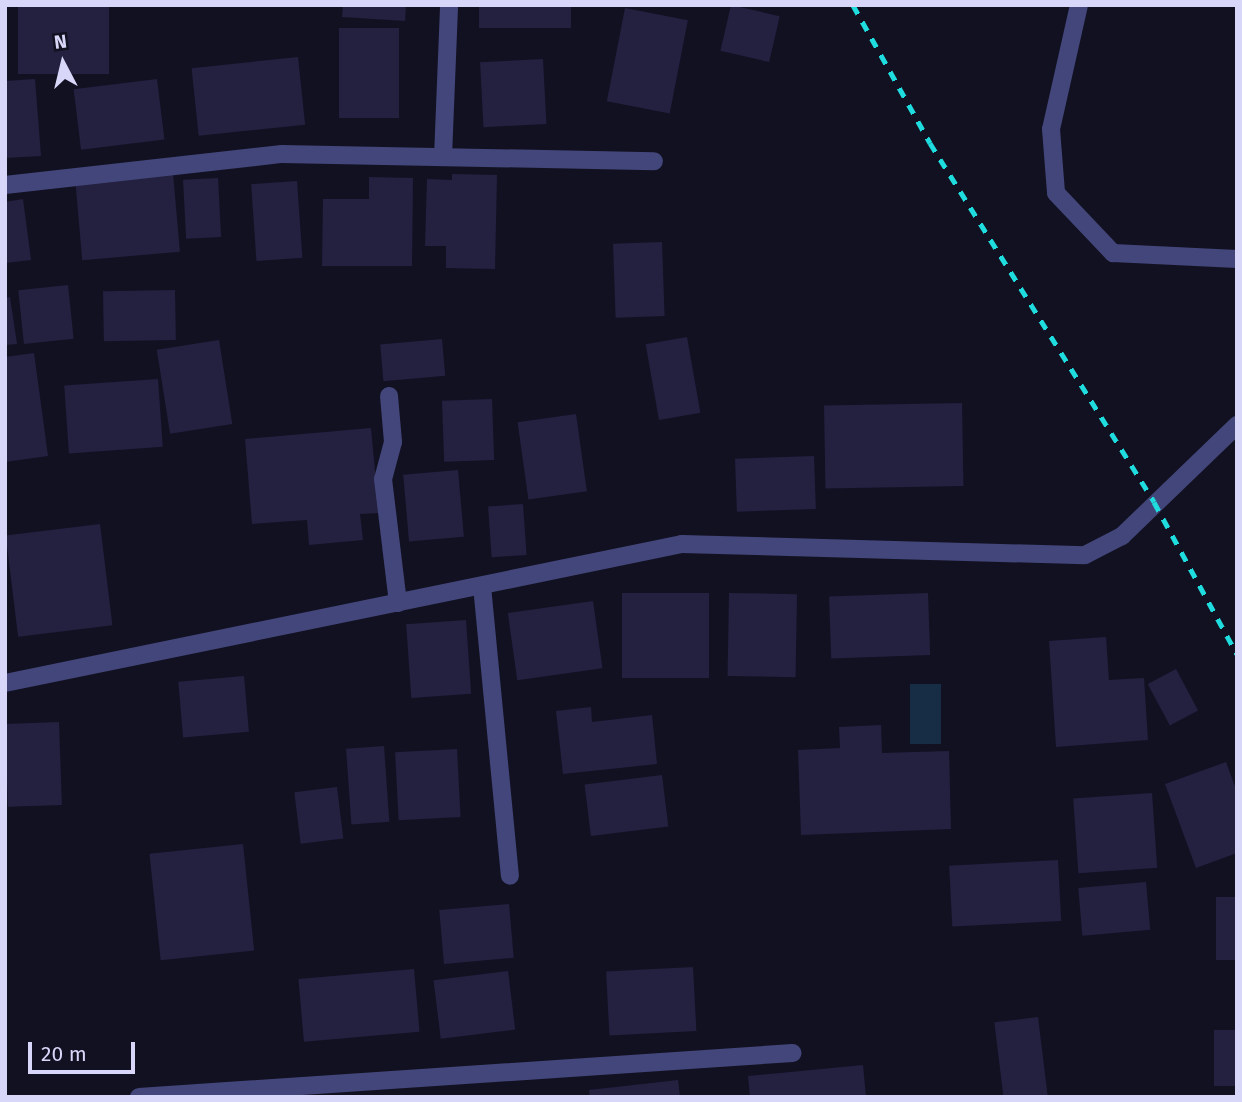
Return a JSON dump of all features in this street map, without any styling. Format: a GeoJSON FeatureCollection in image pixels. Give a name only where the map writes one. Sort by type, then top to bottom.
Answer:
{"type":"FeatureCollection","features":[{"type":"Feature","properties":{"kind":"street"},"geometry":{"type":"LineString","coordinates":[[443,157],[449,5]]}},
{"type":"Feature","properties":{"kind":"street"},"geometry":{"type":"LineString","coordinates":[[1079,5],[1051,129],[1056,193],[1113,253],[1237,259]]}},
{"type":"Feature","properties":{"kind":"street"},"geometry":{"type":"LineString","coordinates":[[5,185],[282,154],[654,161]]}},
{"type":"Feature","properties":{"kind":"street"},"geometry":{"type":"LineString","coordinates":[[389,396],[393,442],[383,479],[398,603]]}},
{"type":"Feature","properties":{"kind":"street"},"geometry":{"type":"LineString","coordinates":[[5,683],[682,544],[1085,555],[1122,536],[1237,425]]}},
{"type":"Feature","properties":{"kind":"street"},"geometry":{"type":"LineString","coordinates":[[482,586],[510,876]]}},
{"type":"Feature","properties":{"kind":"street"},"geometry":{"type":"LineString","coordinates":[[139,1097],[793,1053]]}},
{"type":"Feature","properties":{"kind":"water"},"geometry":{"type":"Polygon","coordinates":[[[910,684],[941,684],[941,744],[910,744],[910,684]]]}},
{"type":"Feature","properties":{"kind":"building"},"geometry":{"type":"Polygon","coordinates":[[[18,5],[109,5],[109,74],[18,74],[18,5]]]}},
{"type":"Feature","properties":{"kind":"building"},"geometry":{"type":"Polygon","coordinates":[[[343,5],[406,5],[405,21],[342,17],[343,5]]]}},
{"type":"Feature","properties":{"kind":"building"},"geometry":{"type":"Polygon","coordinates":[[[479,5],[571,5],[571,28],[479,28],[479,5]]]}},
{"type":"Feature","properties":{"kind":"building"},"geometry":{"type":"Polygon","coordinates":[[[731,5],[780,16],[769,62],[720,51],[731,5]]]}},
{"type":"Feature","properties":{"kind":"building"},"geometry":{"type":"Polygon","coordinates":[[[625,8],[688,20],[670,113],[607,101],[625,8]]]}},
{"type":"Feature","properties":{"kind":"building"},"geometry":{"type":"Polygon","coordinates":[[[339,28],[399,28],[399,118],[339,118],[339,28]]]}},
{"type":"Feature","properties":{"kind":"building"},"geometry":{"type":"Polygon","coordinates":[[[298,57],[305,125],[199,136],[192,68],[298,57]]]}},
{"type":"Feature","properties":{"kind":"building"},"geometry":{"type":"Polygon","coordinates":[[[543,59],[546,124],[483,127],[480,62],[543,59]]]}},
{"type":"Feature","properties":{"kind":"building"},"geometry":{"type":"Polygon","coordinates":[[[35,79],[41,156],[5,158],[5,81],[35,79]]]}},
{"type":"Feature","properties":{"kind":"building"},"geometry":{"type":"Polygon","coordinates":[[[157,79],[164,140],[81,150],[74,89],[157,79]]]}},
{"type":"Feature","properties":{"kind":"building"},"geometry":{"type":"Polygon","coordinates":[[[173,173],[180,252],[82,260],[75,182],[173,173]]]}},
{"type":"Feature","properties":{"kind":"building"},"geometry":{"type":"Polygon","coordinates":[[[452,174],[497,175],[495,269],[446,268],[446,246],[425,246],[427,179],[452,180],[452,174]]]}},
{"type":"Feature","properties":{"kind":"building"},"geometry":{"type":"Polygon","coordinates":[[[369,177],[413,178],[412,266],[322,266],[323,199],[369,199],[369,177]]]}},
{"type":"Feature","properties":{"kind":"building"},"geometry":{"type":"Polygon","coordinates":[[[218,178],[221,237],[186,239],[183,180],[218,178]]]}},
{"type":"Feature","properties":{"kind":"building"},"geometry":{"type":"Polygon","coordinates":[[[297,181],[302,258],[256,261],[251,184],[297,181]]]}},
{"type":"Feature","properties":{"kind":"building"},"geometry":{"type":"Polygon","coordinates":[[[23,199],[31,260],[5,263],[5,202],[23,199]]]}},
{"type":"Feature","properties":{"kind":"building"},"geometry":{"type":"Polygon","coordinates":[[[662,242],[665,316],[616,318],[613,244],[662,242]]]}},
{"type":"Feature","properties":{"kind":"building"},"geometry":{"type":"Polygon","coordinates":[[[68,285],[74,339],[24,344],[18,290],[68,285]]]}},
{"type":"Feature","properties":{"kind":"building"},"geometry":{"type":"Polygon","coordinates":[[[175,290],[176,340],[104,341],[103,291],[175,290]]]}},
{"type":"Feature","properties":{"kind":"building"},"geometry":{"type":"Polygon","coordinates":[[[10,297],[17,344],[5,345],[5,298],[10,297]]]}},
{"type":"Feature","properties":{"kind":"building"},"geometry":{"type":"Polygon","coordinates":[[[687,337],[700,413],[659,420],[646,344],[687,337]]]}},
{"type":"Feature","properties":{"kind":"building"},"geometry":{"type":"Polygon","coordinates":[[[442,339],[445,376],[383,381],[380,344],[442,339]]]}},
{"type":"Feature","properties":{"kind":"building"},"geometry":{"type":"Polygon","coordinates":[[[219,340],[232,424],[170,434],[157,350],[219,340]]]}},
{"type":"Feature","properties":{"kind":"building"},"geometry":{"type":"Polygon","coordinates":[[[34,353],[48,456],[5,462],[5,357],[34,353]]]}},
{"type":"Feature","properties":{"kind":"building"},"geometry":{"type":"Polygon","coordinates":[[[158,379],[163,447],[69,453],[64,386],[158,379]]]}},
{"type":"Feature","properties":{"kind":"building"},"geometry":{"type":"Polygon","coordinates":[[[492,399],[494,460],[444,462],[442,401],[492,399]]]}},
{"type":"Feature","properties":{"kind":"building"},"geometry":{"type":"Polygon","coordinates":[[[962,403],[963,486],[825,488],[824,405],[962,403]]]}},
{"type":"Feature","properties":{"kind":"building"},"geometry":{"type":"Polygon","coordinates":[[[576,414],[587,491],[528,499],[518,422],[576,414]]]}},
{"type":"Feature","properties":{"kind":"building"},"geometry":{"type":"Polygon","coordinates":[[[371,428],[379,513],[360,514],[363,540],[309,545],[307,520],[252,524],[245,439],[371,428]]]}},
{"type":"Feature","properties":{"kind":"building"},"geometry":{"type":"Polygon","coordinates":[[[814,456],[816,509],[737,512],[735,459],[814,456]]]}},
{"type":"Feature","properties":{"kind":"building"},"geometry":{"type":"Polygon","coordinates":[[[458,470],[464,537],[409,542],[403,475],[458,470]]]}},
{"type":"Feature","properties":{"kind":"building"},"geometry":{"type":"Polygon","coordinates":[[[523,504],[527,555],[492,557],[488,506],[523,504]]]}},
{"type":"Feature","properties":{"kind":"building"},"geometry":{"type":"Polygon","coordinates":[[[100,524],[112,625],[18,637],[6,536],[100,524]]]}},
{"type":"Feature","properties":{"kind":"building"},"geometry":{"type":"Polygon","coordinates":[[[622,593],[709,593],[709,678],[622,678],[622,593]]]}},
{"type":"Feature","properties":{"kind":"building"},"geometry":{"type":"Polygon","coordinates":[[[729,593],[797,594],[796,677],[728,676],[729,593]]]}},
{"type":"Feature","properties":{"kind":"building"},"geometry":{"type":"Polygon","coordinates":[[[928,593],[930,655],[831,658],[829,596],[928,593]]]}},
{"type":"Feature","properties":{"kind":"building"},"geometry":{"type":"Polygon","coordinates":[[[593,601],[602,668],[517,680],[508,613],[593,601]]]}},
{"type":"Feature","properties":{"kind":"building"},"geometry":{"type":"Polygon","coordinates":[[[466,620],[471,694],[411,698],[406,624],[466,620]]]}},
{"type":"Feature","properties":{"kind":"building"},"geometry":{"type":"Polygon","coordinates":[[[1106,637],[1109,680],[1144,678],[1148,740],[1056,747],[1049,641],[1106,637]]]}},
{"type":"Feature","properties":{"kind":"building"},"geometry":{"type":"Polygon","coordinates":[[[1176,669],[1198,710],[1170,726],[1148,684],[1176,669]]]}},
{"type":"Feature","properties":{"kind":"building"},"geometry":{"type":"Polygon","coordinates":[[[244,676],[249,732],[183,738],[178,682],[244,676]]]}},
{"type":"Feature","properties":{"kind":"building"},"geometry":{"type":"Polygon","coordinates":[[[591,707],[592,722],[652,715],[657,764],[563,774],[556,711],[591,707]]]}},
{"type":"Feature","properties":{"kind":"building"},"geometry":{"type":"Polygon","coordinates":[[[59,722],[62,805],[8,807],[5,724],[59,722]]]}},
{"type":"Feature","properties":{"kind":"building"},"geometry":{"type":"Polygon","coordinates":[[[881,725],[882,753],[949,751],[951,829],[801,835],[798,750],[840,748],[839,727],[881,725]]]}},
{"type":"Feature","properties":{"kind":"building"},"geometry":{"type":"Polygon","coordinates":[[[384,746],[389,822],[351,824],[346,749],[384,746]]]}},
{"type":"Feature","properties":{"kind":"building"},"geometry":{"type":"Polygon","coordinates":[[[457,749],[461,817],[399,820],[395,752],[457,749]]]}},
{"type":"Feature","properties":{"kind":"building"},"geometry":{"type":"Polygon","coordinates":[[[1226,762],[1237,792],[1237,853],[1196,868],[1165,784],[1226,762]]]}},
{"type":"Feature","properties":{"kind":"building"},"geometry":{"type":"Polygon","coordinates":[[[662,775],[668,827],[591,836],[585,785],[662,775]]]}},
{"type":"Feature","properties":{"kind":"building"},"geometry":{"type":"Polygon","coordinates":[[[337,787],[343,839],[301,844],[294,792],[337,787]]]}},
{"type":"Feature","properties":{"kind":"building"},"geometry":{"type":"Polygon","coordinates":[[[1152,793],[1157,868],[1078,873],[1073,799],[1152,793]]]}},
{"type":"Feature","properties":{"kind":"building"},"geometry":{"type":"Polygon","coordinates":[[[243,844],[254,950],[161,960],[150,854],[243,844]]]}},
{"type":"Feature","properties":{"kind":"building"},"geometry":{"type":"Polygon","coordinates":[[[1058,860],[1061,921],[952,927],[949,866],[1058,860]]]}},
{"type":"Feature","properties":{"kind":"building"},"geometry":{"type":"Polygon","coordinates":[[[1146,882],[1150,930],[1082,936],[1078,888],[1146,882]]]}},
{"type":"Feature","properties":{"kind":"building"},"geometry":{"type":"Polygon","coordinates":[[[1216,897],[1237,897],[1237,960],[1216,960],[1216,897]]]}},
{"type":"Feature","properties":{"kind":"building"},"geometry":{"type":"Polygon","coordinates":[[[509,904],[514,958],[444,964],[439,910],[509,904]]]}},
{"type":"Feature","properties":{"kind":"building"},"geometry":{"type":"Polygon","coordinates":[[[693,967],[696,1031],[609,1035],[606,972],[693,967]]]}},
{"type":"Feature","properties":{"kind":"building"},"geometry":{"type":"Polygon","coordinates":[[[414,969],[419,1032],[304,1042],[298,979],[414,969]]]}},
{"type":"Feature","properties":{"kind":"building"},"geometry":{"type":"Polygon","coordinates":[[[508,971],[515,1030],[441,1039],[434,980],[508,971]]]}},
{"type":"Feature","properties":{"kind":"building"},"geometry":{"type":"Polygon","coordinates":[[[1038,1017],[1048,1097],[1003,1097],[994,1022],[1038,1017]]]}},
{"type":"Feature","properties":{"kind":"building"},"geometry":{"type":"Polygon","coordinates":[[[1214,1030],[1237,1030],[1237,1086],[1214,1086],[1214,1030]]]}},
{"type":"Feature","properties":{"kind":"building"},"geometry":{"type":"Polygon","coordinates":[[[863,1065],[866,1097],[750,1097],[748,1076],[863,1065]]]}},
{"type":"Feature","properties":{"kind":"building"},"geometry":{"type":"Polygon","coordinates":[[[678,1080],[680,1097],[590,1097],[589,1090],[678,1080]]]}},
{"type":"Feature","properties":{"kind":"railway"},"geometry":{"type":"LineString","coordinates":[[853,5],[930,143],[1154,502],[1237,654]]}}]}
